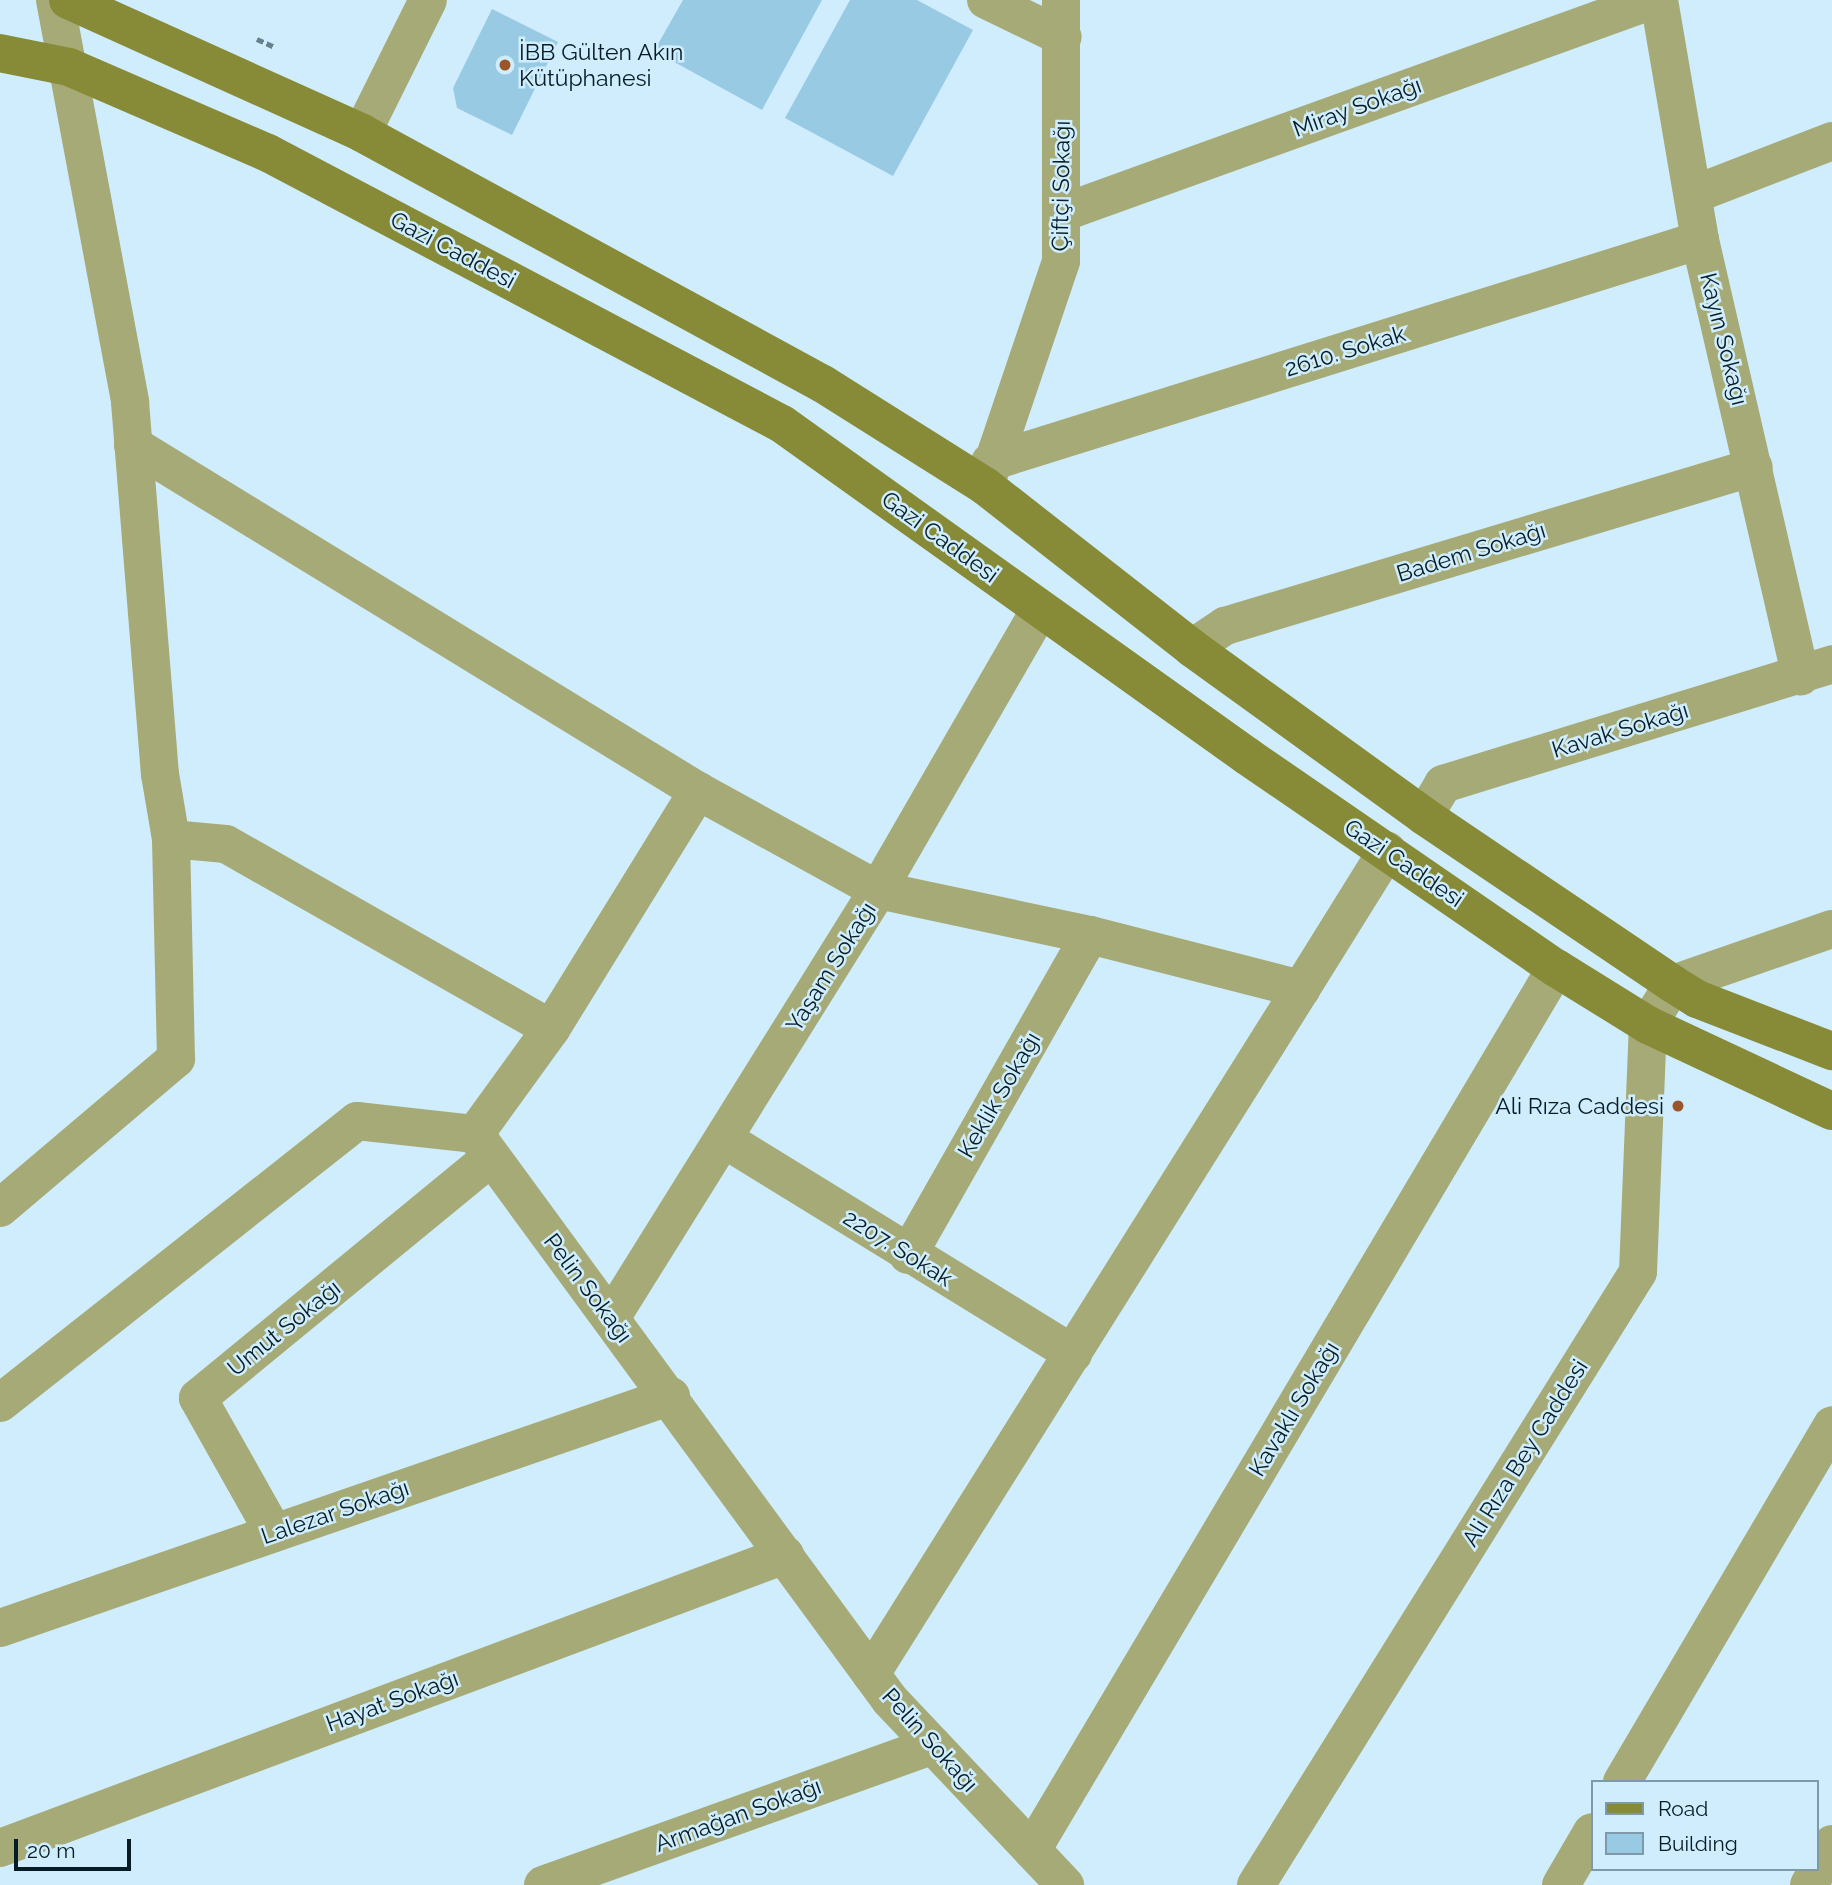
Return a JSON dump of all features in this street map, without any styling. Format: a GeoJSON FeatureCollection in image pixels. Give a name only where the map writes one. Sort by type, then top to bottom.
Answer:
{"type":"FeatureCollection","features":[{"type":"Feature","properties":{"kind":"main road"},"geometry":{"type":"LineString","coordinates":[[68,0],[362,133],[988,474],[1192,648],[1424,816],[1697,999],[1832,1051]]}},
{"type":"Feature","properties":{"kind":"main road","name":"Gazi Caddesi"},"geometry":{"type":"LineString","coordinates":[[0,53],[69,67],[268,153],[782,424],[1040,609],[1556,968],[1648,1025],[1832,1111]]}},
{"type":"Feature","properties":{"kind":"street"},"geometry":{"type":"LineString","coordinates":[[0,1208],[176,1059],[171,839],[160,774],[130,402],[55,0]]}},
{"type":"Feature","properties":{"kind":"street"},"geometry":{"type":"LineString","coordinates":[[362,133],[428,0]]}},
{"type":"Feature","properties":{"kind":"street"},"geometry":{"type":"LineString","coordinates":[[986,0],[1062,18]]}},
{"type":"Feature","properties":{"kind":"street","name":"Miray Sokağı"},"geometry":{"type":"LineString","coordinates":[[1062,213],[1653,0]]}},
{"type":"Feature","properties":{"kind":"street","name":"Kayın Sokağı"},"geometry":{"type":"LineString","coordinates":[[1659,0],[1695,194],[1700,240],[1754,467],[1816,670]]}},
{"type":"Feature","properties":{"kind":"street","name":"Çiftçi Sokağı"},"geometry":{"type":"LineString","coordinates":[[988,474],[1061,261],[1062,18]]}},
{"type":"Feature","properties":{"kind":"street"},"geometry":{"type":"LineString","coordinates":[[1695,194],[1832,141]]}},
{"type":"Feature","properties":{"kind":"street","name":"2610. Sokak"},"geometry":{"type":"LineString","coordinates":[[988,474],[1700,240]]}},
{"type":"Feature","properties":{"kind":"street"},"geometry":{"type":"LineString","coordinates":[[133,445],[698,792],[878,890],[1090,935],[1301,989]]}},
{"type":"Feature","properties":{"kind":"street","name":"Badem Sokağı"},"geometry":{"type":"LineString","coordinates":[[1192,648],[1225,626],[1754,467]]}},
{"type":"Feature","properties":{"kind":"street","name":"Yaşam Sokağı"},"geometry":{"type":"LineString","coordinates":[[611,1318],[878,890],[1040,609]]}},
{"type":"Feature","properties":{"kind":"street","name":"Kavak Sokağı"},"geometry":{"type":"LineString","coordinates":[[1424,816],[1443,784],[1816,670]]}},
{"type":"Feature","properties":{"kind":"street"},"geometry":{"type":"LineString","coordinates":[[0,1403],[357,1121],[482,1146],[698,792]]}},
{"type":"Feature","properties":{"kind":"street"},"geometry":{"type":"LineString","coordinates":[[171,839],[226,844],[551,1029]]}},
{"type":"Feature","properties":{"kind":"street"},"geometry":{"type":"LineString","coordinates":[[871,1674],[1387,851]]}},
{"type":"Feature","properties":{"kind":"street"},"geometry":{"type":"LineString","coordinates":[[1673,984],[1832,929]]}},
{"type":"Feature","properties":{"kind":"street","name":"Keklik Sokağı"},"geometry":{"type":"LineString","coordinates":[[908,1255],[1090,935]]}},
{"type":"Feature","properties":{"kind":"street","name":"Kavaklı Sokağı"},"geometry":{"type":"LineString","coordinates":[[1032,1850],[1556,968]]}},
{"type":"Feature","properties":{"kind":"street","name":"Ali Rıza Bey Caddesi"},"geometry":{"type":"LineString","coordinates":[[1256,1885],[1638,1272],[1648,1025],[1673,984]]}},
{"type":"Feature","properties":{"kind":"street","name":"2207. Sokak"},"geometry":{"type":"LineString","coordinates":[[724,1139],[908,1255],[1073,1354]]}},
{"type":"Feature","properties":{"kind":"street","name":"Pelin Sokağı"},"geometry":{"type":"LineString","coordinates":[[482,1146],[671,1396],[871,1674],[933,1745],[1065,1885]]}},
{"type":"Feature","properties":{"kind":"street","name":"Umut Sokağı"},"geometry":{"type":"LineString","coordinates":[[274,1533],[198,1398],[482,1146]]}},
{"type":"Feature","properties":{"kind":"street","name":"Lalezar Sokağı"},"geometry":{"type":"LineString","coordinates":[[0,1628],[671,1396]]}},
{"type":"Feature","properties":{"kind":"street"},"geometry":{"type":"LineString","coordinates":[[1623,1780],[1832,1425]]}},
{"type":"Feature","properties":{"kind":"street","name":"Hayat Sokağı"},"geometry":{"type":"LineString","coordinates":[[0,1848],[785,1555]]}},
{"type":"Feature","properties":{"kind":"street","name":"Armağan Sokağı"},"geometry":{"type":"LineString","coordinates":[[543,1885],[933,1745]]}},
{"type":"Feature","properties":{"kind":"street"},"geometry":{"type":"LineString","coordinates":[[1561,1885],[1590,1835]]}},
{"type":"Feature","properties":{"kind":"street"},"geometry":{"type":"LineString","coordinates":[[1818,1869],[1832,1844]]}},
{"type":"Feature","properties":{"kind":"street"},"geometry":{"type":"LineString","coordinates":[[1826,1885],[1832,1884]]}},
{"type":"Feature","properties":{"kind":"building"},"geometry":{"type":"Polygon","coordinates":[[[683,0],[822,0],[762,110],[654,51],[683,0]]]}},
{"type":"Feature","properties":{"kind":"building"},"geometry":{"type":"Polygon","coordinates":[[[850,0],[917,0],[973,30],[893,176],[785,118],[850,0]]]}},
{"type":"Feature","properties":{"kind":"building","name":"İBB Gülten Akın Kütüphanesi"},"geometry":{"type":"Polygon","coordinates":[[[492,9],[558,42],[512,135],[457,108],[453,88],[492,9]]]}},
{"type":"Feature","properties":{"kind":"place","name":"İBB Gülten Akın Kütüphanesi"},"geometry":{"type":"Point","coordinates":[505,65]}},
{"type":"Feature","properties":{"kind":"place","name":"Ali Rıza Caddesi"},"geometry":{"type":"Point","coordinates":[1678,1106]}}]}
